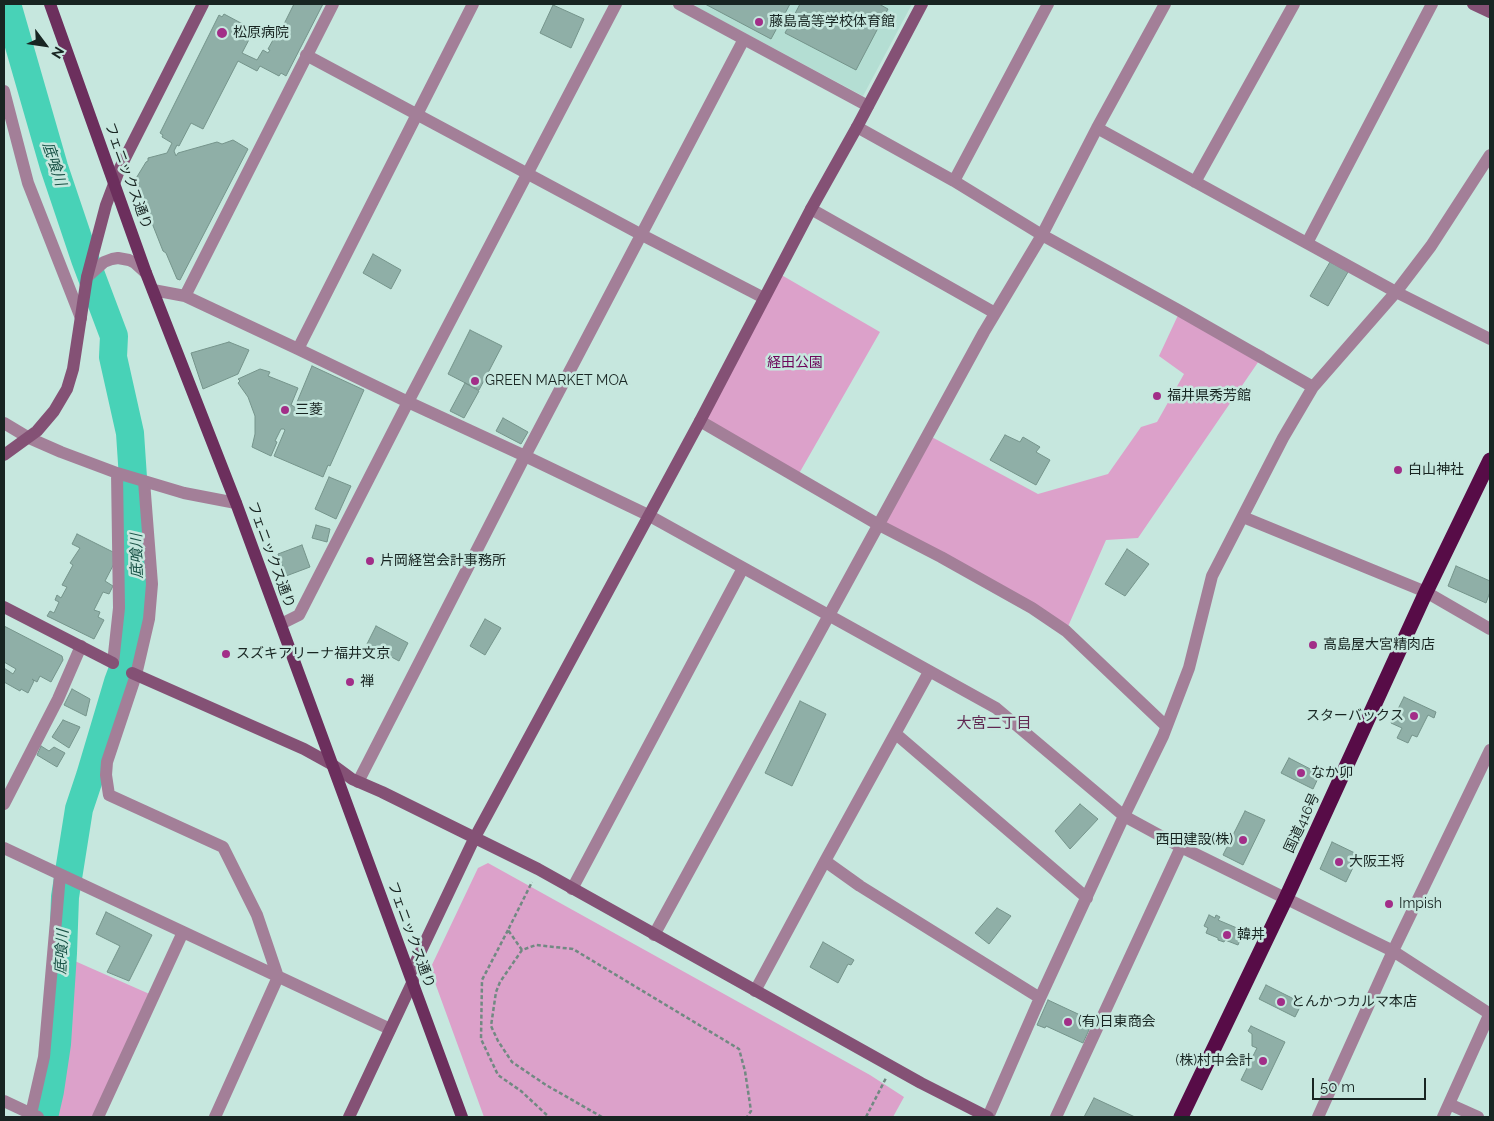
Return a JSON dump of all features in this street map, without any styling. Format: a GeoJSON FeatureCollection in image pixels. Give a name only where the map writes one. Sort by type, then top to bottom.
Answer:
{"type":"FeatureCollection","features":[{"type":"Feature","properties":{"kind":"highway","name":"国道416号"},"geometry":{"type":"LineString","coordinates":[[1181,1117],[1286,898],[1426,592],[1490,460]]}},
{"type":"Feature","properties":{"kind":"main road","name":"フェニックス通り"},"geometry":{"type":"LineString","coordinates":[[50,4],[146,273],[236,503],[462,1117]]}},
{"type":"Feature","properties":{"kind":"street"},"geometry":{"type":"LineString","coordinates":[[4,455],[37,431],[51,416],[67,389],[73,369],[87,277],[114,181],[203,4]]}},
{"type":"Feature","properties":{"kind":"street"},"geometry":{"type":"LineString","coordinates":[[186,296],[333,4]]}},
{"type":"Feature","properties":{"kind":"street"},"geometry":{"type":"LineString","coordinates":[[298,349],[473,4]]}},
{"type":"Feature","properties":{"kind":"street"},"geometry":{"type":"LineString","coordinates":[[280,624],[299,615],[616,4]]}},
{"type":"Feature","properties":{"kind":"street"},"geometry":{"type":"LineString","coordinates":[[679,4],[868,106]]}},
{"type":"Feature","properties":{"kind":"street"},"geometry":{"type":"LineString","coordinates":[[349,1117],[474,838],[700,421],[811,208],[857,127],[922,4]]}},
{"type":"Feature","properties":{"kind":"street"},"geometry":{"type":"LineString","coordinates":[[954,181],[1048,4]]}},
{"type":"Feature","properties":{"kind":"street"},"geometry":{"type":"LineString","coordinates":[[654,935],[995,313],[1042,235],[1097,128],[1165,4]]}},
{"type":"Feature","properties":{"kind":"street"},"geometry":{"type":"LineString","coordinates":[[1195,182],[1294,4]]}},
{"type":"Feature","properties":{"kind":"street"},"geometry":{"type":"LineString","coordinates":[[1307,243],[1432,4]]}},
{"type":"Feature","properties":{"kind":"street"},"geometry":{"type":"LineString","coordinates":[[1473,4],[1490,12]]}},
{"type":"Feature","properties":{"kind":"street"},"geometry":{"type":"LineString","coordinates":[[358,782],[525,456],[744,39]]}},
{"type":"Feature","properties":{"kind":"street"},"geometry":{"type":"LineString","coordinates":[[306,55],[642,235],[764,298]]}},
{"type":"Feature","properties":{"kind":"street"},"geometry":{"type":"LineString","coordinates":[[4,91],[6,112],[28,183],[81,314]]}},
{"type":"Feature","properties":{"kind":"street"},"geometry":{"type":"LineString","coordinates":[[857,127],[954,181],[1042,235],[1313,387]]}},
{"type":"Feature","properties":{"kind":"street"},"geometry":{"type":"LineString","coordinates":[[1097,128],[1396,292],[1490,339]]}},
{"type":"Feature","properties":{"kind":"street"},"geometry":{"type":"LineString","coordinates":[[134,674],[304,749],[333,765],[352,779],[382,792],[538,870],[892,1067],[988,1117],[1040,998],[1166,726],[1188,668],[1212,576],[1283,438],[1313,387],[1396,292],[1431,246],[1490,155]]}},
{"type":"Feature","properties":{"kind":"street"},"geometry":{"type":"LineString","coordinates":[[811,208],[995,313]]}},
{"type":"Feature","properties":{"kind":"street"},"geometry":{"type":"LineString","coordinates":[[87,277],[108,260],[118,258],[135,263],[146,273]]}},
{"type":"Feature","properties":{"kind":"street"},"geometry":{"type":"LineString","coordinates":[[153,290],[186,296],[648,516],[996,708],[1124,816],[1181,847],[1393,951],[1490,1014],[1443,1117]]}},
{"type":"Feature","properties":{"kind":"street"},"geometry":{"type":"LineString","coordinates":[[700,421],[879,525],[1032,608],[1066,631],[1166,726]]}},
{"type":"Feature","properties":{"kind":"street"},"geometry":{"type":"LineString","coordinates":[[4,423],[29,438],[60,452],[117,473],[184,492],[236,503]]}},
{"type":"Feature","properties":{"kind":"street"},"geometry":{"type":"LineString","coordinates":[[4,607],[113,663],[119,608],[117,473]]}},
{"type":"Feature","properties":{"kind":"street"},"geometry":{"type":"LineString","coordinates":[[144,481],[152,584],[149,619],[106,762],[109,795],[223,847],[257,915],[278,977],[215,1117]]}},
{"type":"Feature","properties":{"kind":"street"},"geometry":{"type":"LineString","coordinates":[[1243,517],[1426,592],[1490,630]]}},
{"type":"Feature","properties":{"kind":"street"},"geometry":{"type":"LineString","coordinates":[[572,888],[743,568]]}},
{"type":"Feature","properties":{"kind":"street"},"geometry":{"type":"LineString","coordinates":[[4,804],[58,699],[80,646]]}},
{"type":"Feature","properties":{"kind":"street"},"geometry":{"type":"LineString","coordinates":[[755,991],[930,672]]}},
{"type":"Feature","properties":{"kind":"street"},"geometry":{"type":"LineString","coordinates":[[896,734],[1087,898]]}},
{"type":"Feature","properties":{"kind":"street"},"geometry":{"type":"LineString","coordinates":[[1318,1117],[1393,951],[1490,752]]}},
{"type":"Feature","properties":{"kind":"street"},"geometry":{"type":"LineString","coordinates":[[1056,1117],[1181,847]]}},
{"type":"Feature","properties":{"kind":"street"},"geometry":{"type":"LineString","coordinates":[[4,848],[390,1029]]}},
{"type":"Feature","properties":{"kind":"street"},"geometry":{"type":"LineString","coordinates":[[825,861],[860,886],[1040,998]]}},
{"type":"Feature","properties":{"kind":"street"},"geometry":{"type":"LineString","coordinates":[[4,1101],[36,1116],[44,1057],[60,875]]}},
{"type":"Feature","properties":{"kind":"street"},"geometry":{"type":"LineString","coordinates":[[98,1117],[183,932]]}},
{"type":"Feature","properties":{"kind":"street"},"geometry":{"type":"LineString","coordinates":[[1449,1104],[1478,1117]]}},
{"type":"Feature","properties":{"kind":"path"},"geometry":{"type":"LineString","coordinates":[[538,870],[482,980],[480,1039],[498,1075],[521,1091],[549,1117]]}},
{"type":"Feature","properties":{"kind":"path"},"geometry":{"type":"LineString","coordinates":[[508,930],[522,950]]}},
{"type":"Feature","properties":{"kind":"path"},"geometry":{"type":"LineString","coordinates":[[602,1117],[546,1085],[512,1062],[491,1026],[496,992],[500,982],[522,950],[536,945],[572,949],[739,1049],[745,1071],[751,1111],[747,1117]]}},
{"type":"Feature","properties":{"kind":"path"},"geometry":{"type":"LineString","coordinates":[[866,1117],[892,1067]]}},
{"type":"Feature","properties":{"kind":"shaded area"},"geometry":{"type":"Polygon","coordinates":[[[691,4],[912,4],[863,96],[691,4]]]}},
{"type":"Feature","properties":{"kind":"green space","name":"経田公園"},"geometry":{"type":"Polygon","coordinates":[[[778,273],[880,332],[797,477],[700,421],[778,273]]]}},
{"type":"Feature","properties":{"kind":"green space"},"geometry":{"type":"Polygon","coordinates":[[[1180,311],[1265,352],[1138,538],[1106,540],[1066,631],[880,523],[928,435],[1038,494],[1108,474],[1141,427],[1157,422],[1184,374],[1159,356],[1180,311]]]}},
{"type":"Feature","properties":{"kind":"green space"},"geometry":{"type":"Polygon","coordinates":[[[488,863],[870,1075],[904,1097],[893,1117],[484,1117],[430,969],[478,868],[488,863]]]}},
{"type":"Feature","properties":{"kind":"green space"},"geometry":{"type":"Polygon","coordinates":[[[68,958],[154,996],[98,1117],[46,1117],[68,958]]]}},
{"type":"Feature","properties":{"kind":"building"},"geometry":{"type":"Polygon","coordinates":[[[294,4],[323,4],[286,76],[281,73],[279,76],[260,66],[257,71],[238,61],[203,129],[191,123],[179,146],[177,145],[174,151],[176,156],[178,153],[217,142],[222,144],[233,140],[248,149],[180,280],[177,279],[166,253],[163,251],[135,180],[148,161],[148,158],[167,153],[172,143],[162,137],[163,135],[160,133],[219,15],[222,17],[224,14],[254,30],[242,53],[257,60],[263,50],[268,53],[270,50],[268,49],[278,31],[280,32],[294,4]]]}},
{"type":"Feature","properties":{"kind":"building","name":"藤島高等学校体育館"},"geometry":{"type":"Polygon","coordinates":[[[705,4],[790,4],[771,39],[705,4]]]}},
{"type":"Feature","properties":{"kind":"building"},"geometry":{"type":"Polygon","coordinates":[[[800,4],[879,4],[888,9],[856,70],[785,33],[800,4]]]}},
{"type":"Feature","properties":{"kind":"building"},"geometry":{"type":"Polygon","coordinates":[[[553,5],[584,19],[571,48],[540,33],[553,5]]]}},
{"type":"Feature","properties":{"kind":"building"},"geometry":{"type":"Polygon","coordinates":[[[373,254],[401,270],[391,289],[363,273],[373,254]]]}},
{"type":"Feature","properties":{"kind":"building"},"geometry":{"type":"Polygon","coordinates":[[[1330,262],[1348,272],[1328,306],[1310,296],[1330,262]]]}},
{"type":"Feature","properties":{"kind":"building"},"geometry":{"type":"Polygon","coordinates":[[[470,330],[502,346],[479,390],[448,374],[470,330]]]}},
{"type":"Feature","properties":{"kind":"building"},"geometry":{"type":"Polygon","coordinates":[[[229,342],[249,350],[238,374],[203,389],[191,353],[229,342]]]}},
{"type":"Feature","properties":{"kind":"building"},"geometry":{"type":"Polygon","coordinates":[[[312,366],[364,390],[330,466],[328,465],[323,477],[274,456],[284,429],[281,429],[275,441],[277,442],[271,456],[252,447],[255,434],[255,416],[248,397],[238,383],[240,381],[238,379],[260,369],[270,372],[268,376],[298,388],[291,405],[295,407],[312,366]]]}},
{"type":"Feature","properties":{"kind":"building"},"geometry":{"type":"Polygon","coordinates":[[[465,383],[479,391],[464,418],[450,411],[465,383]]]}},
{"type":"Feature","properties":{"kind":"building"},"geometry":{"type":"Polygon","coordinates":[[[503,418],[528,432],[521,444],[496,431],[503,418]]]}},
{"type":"Feature","properties":{"kind":"building"},"geometry":{"type":"Polygon","coordinates":[[[1005,435],[1020,442],[1023,437],[1040,447],[1036,452],[1050,460],[1036,485],[990,460],[1005,435]]]}},
{"type":"Feature","properties":{"kind":"building"},"geometry":{"type":"Polygon","coordinates":[[[329,477],[351,486],[336,519],[315,509],[329,477]]]}},
{"type":"Feature","properties":{"kind":"building"},"geometry":{"type":"Polygon","coordinates":[[[316,525],[330,529],[327,542],[312,538],[316,525]]]}},
{"type":"Feature","properties":{"kind":"building"},"geometry":{"type":"Polygon","coordinates":[[[77,534],[117,554],[117,558],[105,581],[113,586],[109,594],[103,592],[94,610],[100,612],[98,617],[104,620],[94,639],[47,616],[50,611],[54,613],[59,602],[55,600],[57,595],[61,598],[67,587],[62,585],[73,565],[70,563],[80,548],[72,544],[77,534]]]}},
{"type":"Feature","properties":{"kind":"building"},"geometry":{"type":"Polygon","coordinates":[[[302,545],[310,567],[286,576],[278,554],[302,545]]]}},
{"type":"Feature","properties":{"kind":"building"},"geometry":{"type":"Polygon","coordinates":[[[1127,549],[1149,564],[1125,596],[1105,584],[1127,549]]]}},
{"type":"Feature","properties":{"kind":"building"},"geometry":{"type":"Polygon","coordinates":[[[1456,566],[1490,581],[1490,592],[1486,603],[1448,586],[1456,566]]]}},
{"type":"Feature","properties":{"kind":"building"},"geometry":{"type":"Polygon","coordinates":[[[485,619],[501,628],[485,655],[470,646],[485,619]]]}},
{"type":"Feature","properties":{"kind":"building"},"geometry":{"type":"Polygon","coordinates":[[[4,626],[62,656],[63,660],[51,682],[40,676],[37,682],[32,679],[34,681],[28,693],[21,689],[20,691],[4,682],[4,668],[13,674],[16,669],[4,662],[4,626]]]}},
{"type":"Feature","properties":{"kind":"building"},"geometry":{"type":"Polygon","coordinates":[[[376,626],[408,643],[399,661],[367,644],[376,626]]]}},
{"type":"Feature","properties":{"kind":"building"},"geometry":{"type":"Polygon","coordinates":[[[72,689],[90,699],[86,716],[64,705],[72,689]]]}},
{"type":"Feature","properties":{"kind":"building"},"geometry":{"type":"Polygon","coordinates":[[[1404,697],[1436,712],[1434,718],[1428,715],[1417,737],[1412,735],[1408,743],[1397,738],[1402,728],[1391,723],[1404,697]]]}},
{"type":"Feature","properties":{"kind":"building"},"geometry":{"type":"Polygon","coordinates":[[[800,701],[826,714],[792,786],[765,773],[800,701]]]}},
{"type":"Feature","properties":{"kind":"building"},"geometry":{"type":"Polygon","coordinates":[[[63,720],[80,727],[69,748],[52,737],[63,720]]]}},
{"type":"Feature","properties":{"kind":"building"},"geometry":{"type":"Polygon","coordinates":[[[41,746],[49,751],[54,747],[65,753],[57,767],[37,755],[41,746]]]}},
{"type":"Feature","properties":{"kind":"building","name":"なか卯"},"geometry":{"type":"Polygon","coordinates":[[[1289,758],[1320,774],[1313,789],[1281,773],[1289,758]]]}},
{"type":"Feature","properties":{"kind":"building"},"geometry":{"type":"Polygon","coordinates":[[[1080,804],[1098,819],[1070,849],[1055,831],[1080,804]]]}},
{"type":"Feature","properties":{"kind":"building"},"geometry":{"type":"Polygon","coordinates":[[[1245,811],[1265,820],[1243,865],[1223,855],[1245,811]]]}},
{"type":"Feature","properties":{"kind":"building","name":"大阪王将"},"geometry":{"type":"Polygon","coordinates":[[[1332,842],[1359,855],[1346,882],[1320,869],[1332,842]]]}},
{"type":"Feature","properties":{"kind":"building"},"geometry":{"type":"Polygon","coordinates":[[[997,908],[1011,916],[989,944],[975,933],[997,908]]]}},
{"type":"Feature","properties":{"kind":"building"},"geometry":{"type":"Polygon","coordinates":[[[106,912],[152,935],[129,981],[107,972],[120,946],[96,934],[106,912]]]}},
{"type":"Feature","properties":{"kind":"building"},"geometry":{"type":"Polygon","coordinates":[[[1209,915],[1215,918],[1216,915],[1220,917],[1218,920],[1244,931],[1238,945],[1225,940],[1224,942],[1218,940],[1218,938],[1206,933],[1208,928],[1204,926],[1209,915]]]}},
{"type":"Feature","properties":{"kind":"building"},"geometry":{"type":"Polygon","coordinates":[[[823,942],[854,960],[851,965],[848,964],[838,983],[810,967],[823,942]]]}},
{"type":"Feature","properties":{"kind":"building"},"geometry":{"type":"Polygon","coordinates":[[[1266,985],[1302,1003],[1295,1017],[1259,999],[1266,985]]]}},
{"type":"Feature","properties":{"kind":"building"},"geometry":{"type":"Polygon","coordinates":[[[1048,1000],[1093,1021],[1083,1043],[1046,1026],[1045,1028],[1037,1025],[1048,1000]]]}},
{"type":"Feature","properties":{"kind":"building"},"geometry":{"type":"Polygon","coordinates":[[[1251,1026],[1285,1042],[1262,1090],[1241,1080],[1257,1048],[1252,1046],[1252,1034],[1248,1031],[1251,1026]]]}},
{"type":"Feature","properties":{"kind":"building"},"geometry":{"type":"Polygon","coordinates":[[[1094,1098],[1135,1117],[1084,1117],[1094,1098]]]}},
{"type":"Feature","properties":{"kind":"waterway","name":"底喰川"},"geometry":{"type":"LineString","coordinates":[[7,4],[54,167],[85,259],[114,336],[113,357],[130,433],[138,553],[137,608],[127,658],[79,809],[65,897],[57,1044],[44,1117]]}},
{"type":"Feature","properties":{"kind":"place","name":"藤島高等学校体育館"},"geometry":{"type":"Point","coordinates":[759,22]}},
{"type":"Feature","properties":{"kind":"place","name":"松原病院"},"geometry":{"type":"Point","coordinates":[222,33]}},
{"type":"Feature","properties":{"kind":"place","name":"GREEN MARKET MOA"},"geometry":{"type":"Point","coordinates":[475,381]}},
{"type":"Feature","properties":{"kind":"place","name":"福井県秀芳館"},"geometry":{"type":"Point","coordinates":[1157,396]}},
{"type":"Feature","properties":{"kind":"place","name":"三菱"},"geometry":{"type":"Point","coordinates":[285,410]}},
{"type":"Feature","properties":{"kind":"place","name":"白山神社"},"geometry":{"type":"Point","coordinates":[1398,470]}},
{"type":"Feature","properties":{"kind":"place","name":"片岡経営会計事務所"},"geometry":{"type":"Point","coordinates":[370,561]}},
{"type":"Feature","properties":{"kind":"place","name":"高島屋大宮精肉店"},"geometry":{"type":"Point","coordinates":[1313,645]}},
{"type":"Feature","properties":{"kind":"place","name":"スズキアリーナ福井文京"},"geometry":{"type":"Point","coordinates":[226,654]}},
{"type":"Feature","properties":{"kind":"place","name":"禅"},"geometry":{"type":"Point","coordinates":[350,682]}},
{"type":"Feature","properties":{"kind":"place","name":"スターバックス"},"geometry":{"type":"Point","coordinates":[1414,716]}},
{"type":"Feature","properties":{"kind":"place","name":"なか卯"},"geometry":{"type":"Point","coordinates":[1301,773]}},
{"type":"Feature","properties":{"kind":"place","name":"西田建設(株)"},"geometry":{"type":"Point","coordinates":[1243,840]}},
{"type":"Feature","properties":{"kind":"place","name":"大阪王将"},"geometry":{"type":"Point","coordinates":[1339,862]}},
{"type":"Feature","properties":{"kind":"place","name":"Impish"},"geometry":{"type":"Point","coordinates":[1389,904]}},
{"type":"Feature","properties":{"kind":"place","name":"韓丼"},"geometry":{"type":"Point","coordinates":[1227,935]}},
{"type":"Feature","properties":{"kind":"place","name":"とんかつカルマ本店"},"geometry":{"type":"Point","coordinates":[1281,1002]}},
{"type":"Feature","properties":{"kind":"place","name":"(有)日東商会"},"geometry":{"type":"Point","coordinates":[1068,1022]}},
{"type":"Feature","properties":{"kind":"place","name":"(株)村中会計"},"geometry":{"type":"Point","coordinates":[1263,1061]}},
{"type":"Feature","properties":{"kind":"district","name":"大宮二丁目"},"geometry":{"type":"Point","coordinates":[994,723]}}]}
